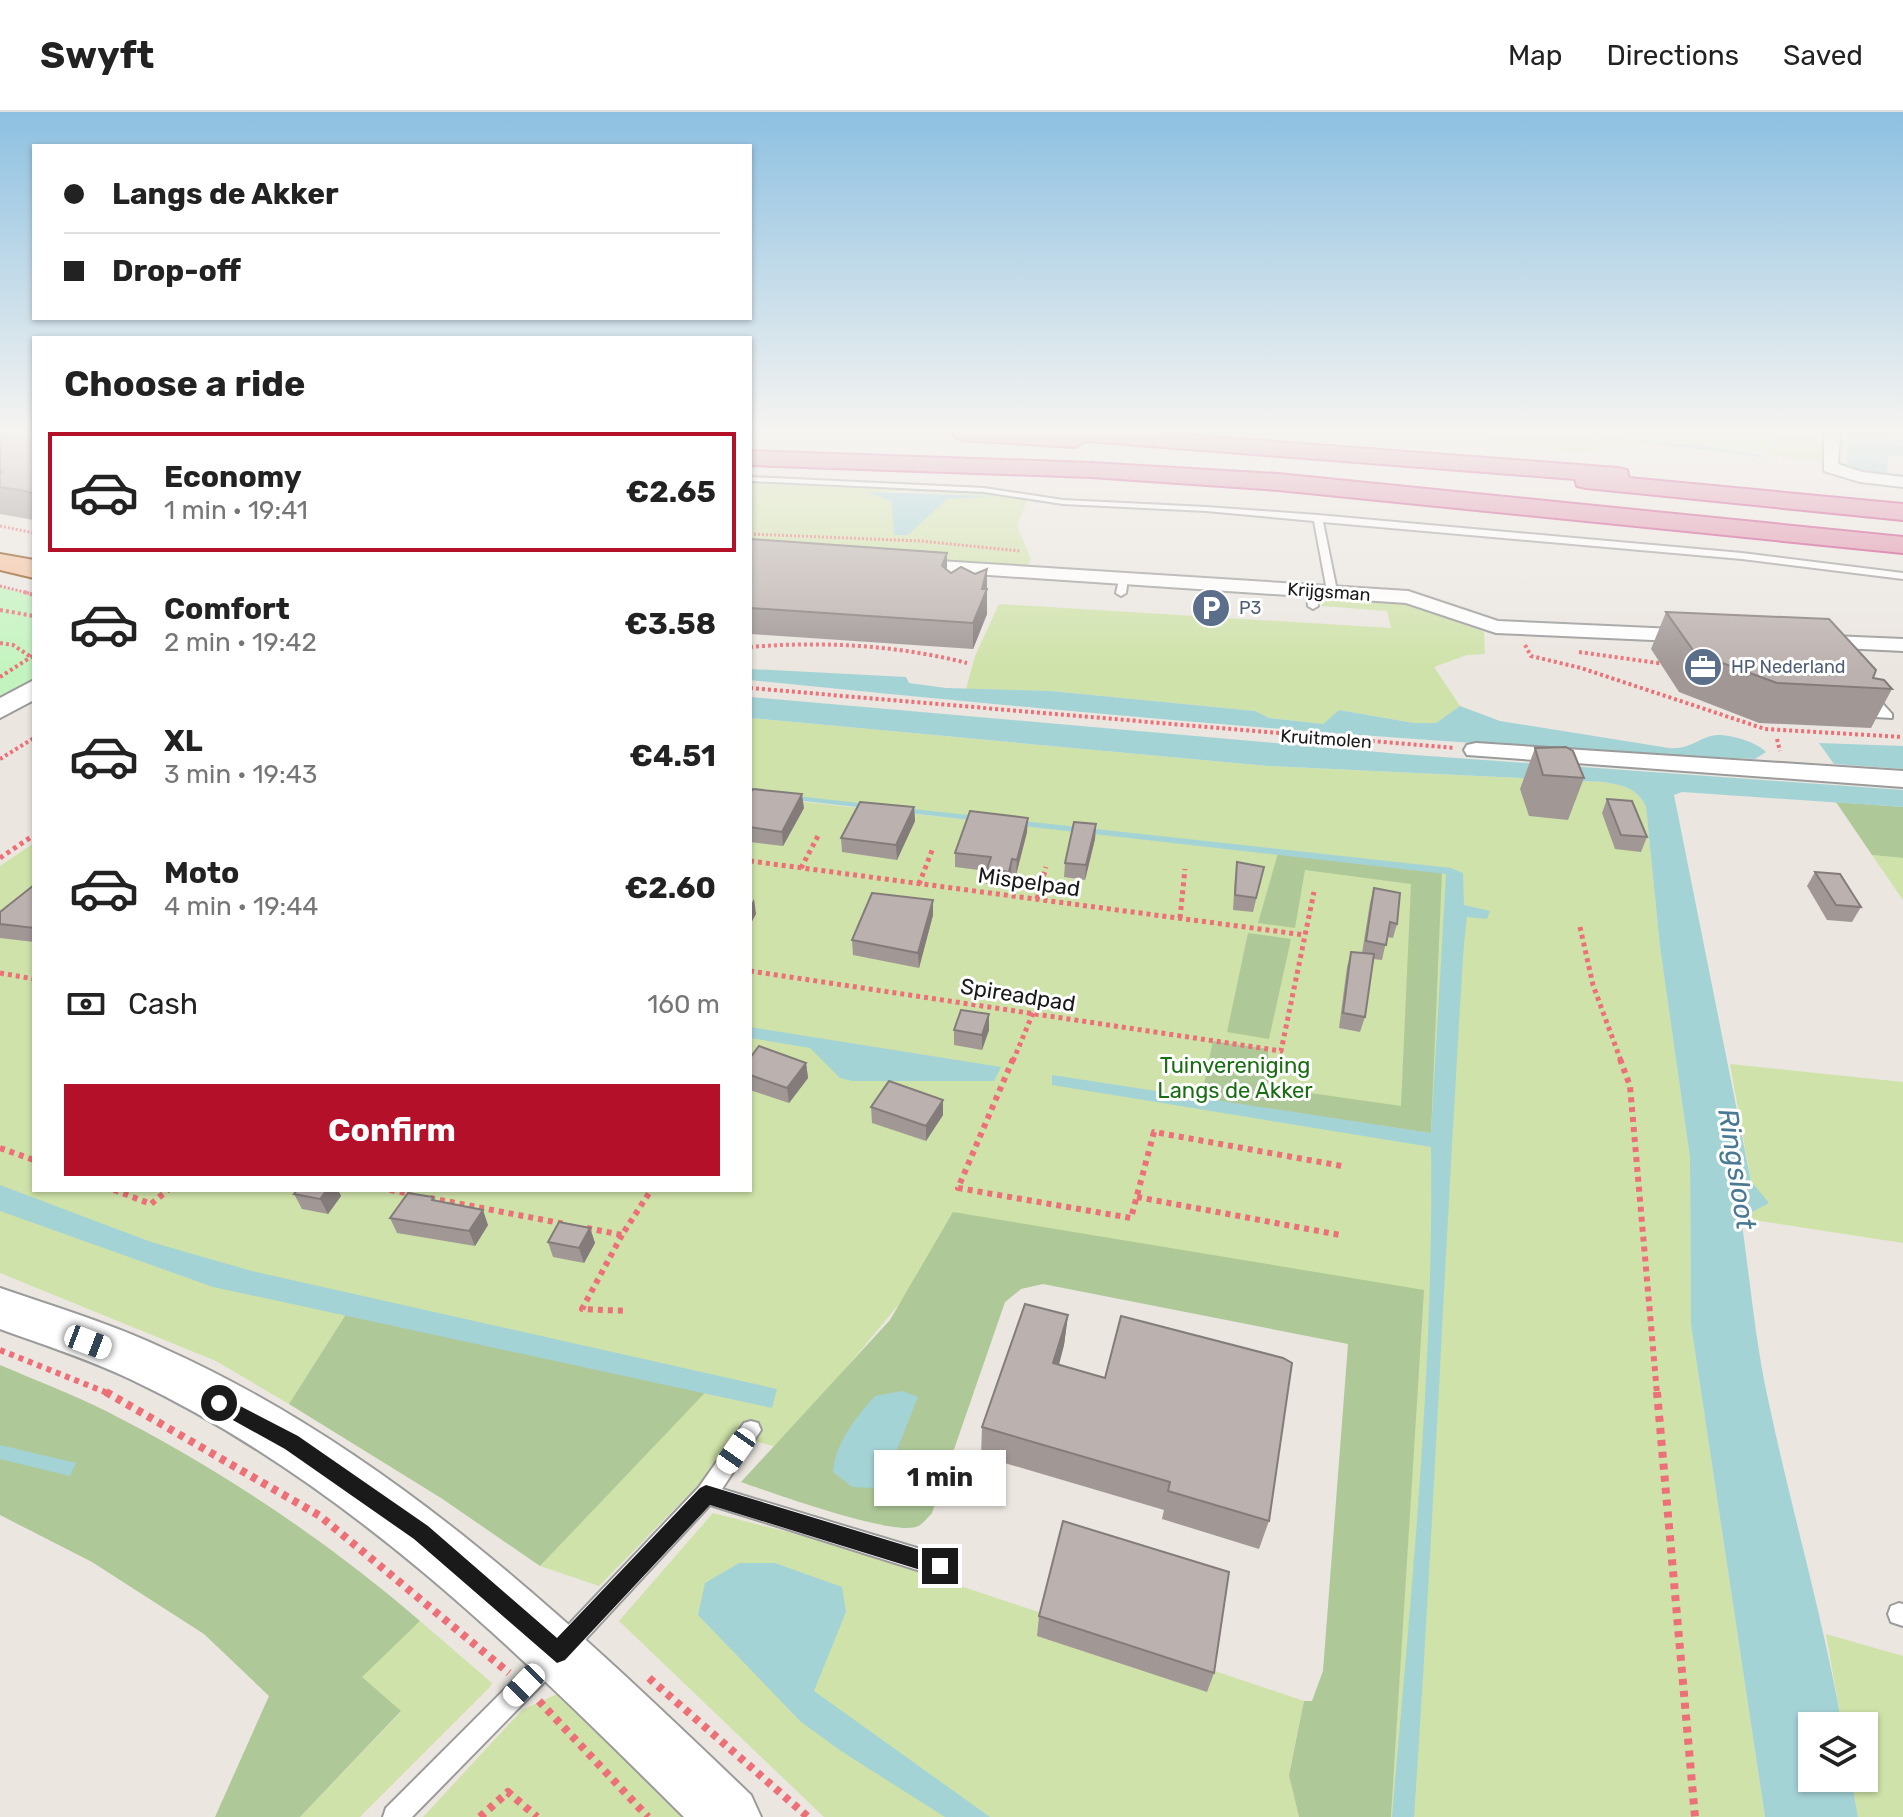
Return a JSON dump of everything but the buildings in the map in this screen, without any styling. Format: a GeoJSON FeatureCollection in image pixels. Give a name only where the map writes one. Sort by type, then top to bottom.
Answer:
{"type":"FeatureCollection","features":[{"type":"Feature","properties":{"kind":"highway"},"geometry":{"type":"LineString","coordinates":[[1579,513],[1903,545]]}},
{"type":"Feature","properties":{"kind":"main road"},"geometry":{"type":"LineString","coordinates":[[0,545],[32,552]]}},
{"type":"Feature","properties":{"kind":"main road"},"geometry":{"type":"LineString","coordinates":[[0,562],[32,569]]}},
{"type":"Feature","properties":{"kind":"street","name":"Krijgsman"},"geometry":{"type":"LineString","coordinates":[[888,564],[958,574],[1122,586],[1319,596],[1408,597],[1520,636],[1715,637]]}},
{"type":"Feature","properties":{"kind":"street"},"geometry":{"type":"LineString","coordinates":[[1805,644],[1903,645]]}},
{"type":"Feature","properties":{"kind":"street"},"geometry":{"type":"LineString","coordinates":[[0,710],[32,689]]}},
{"type":"Feature","properties":{"kind":"street"},"geometry":{"type":"LineString","coordinates":[[0,723],[32,704]]}},
{"type":"Feature","properties":{"kind":"street"},"geometry":{"type":"LineString","coordinates":[[1476,750],[1903,779]]}},
{"type":"Feature","properties":{"kind":"street"},"geometry":{"type":"LineString","coordinates":[[0,1308],[147,1364],[291,1442],[421,1533],[541,1669],[729,1817]]}},
{"type":"Feature","properties":{"kind":"lane"},"geometry":{"type":"LineString","coordinates":[[1231,513],[1742,556],[1903,576]]}},
{"type":"Feature","properties":{"kind":"lane"},"geometry":{"type":"LineString","coordinates":[[1318,518],[1319,596]]}},
{"type":"Feature","properties":{"kind":"lane"},"geometry":{"type":"LineString","coordinates":[[1854,686],[1866,691],[1888,716],[1859,714]]}},
{"type":"Feature","properties":{"kind":"lane"},"geometry":{"type":"LineString","coordinates":[[395,1817],[541,1669],[706,1494],[751,1430]]}},
{"type":"Feature","properties":{"kind":"lane"},"geometry":{"type":"LineString","coordinates":[[706,1494],[940,1566]]}},
{"type":"Feature","properties":{"kind":"path"},"geometry":{"type":"LineString","coordinates":[[0,526],[32,533]]}},
{"type":"Feature","properties":{"kind":"path"},"geometry":{"type":"LineString","coordinates":[[752,534],[921,541],[1024,551]]}},
{"type":"Feature","properties":{"kind":"path"},"geometry":{"type":"LineString","coordinates":[[0,586],[32,594]]}},
{"type":"Feature","properties":{"kind":"path"},"geometry":{"type":"LineString","coordinates":[[1,610],[32,616]]}},
{"type":"Feature","properties":{"kind":"path"},"geometry":{"type":"LineString","coordinates":[[1520,636],[1539,646]]}},
{"type":"Feature","properties":{"kind":"path"},"geometry":{"type":"LineString","coordinates":[[1520,636],[1531,656],[1581,668],[1765,729],[1903,737]]}},
{"type":"Feature","properties":{"kind":"path"},"geometry":{"type":"LineString","coordinates":[[0,643],[13,645],[32,655]]}},
{"type":"Feature","properties":{"kind":"path"},"geometry":{"type":"LineString","coordinates":[[752,647],[796,643],[923,652],[967,663]]}},
{"type":"Feature","properties":{"kind":"path"},"geometry":{"type":"LineString","coordinates":[[1570,650],[1674,665]]}},
{"type":"Feature","properties":{"kind":"path"},"geometry":{"type":"LineString","coordinates":[[0,677],[32,657]]}},
{"type":"Feature","properties":{"kind":"path","name":"Kruitmolen"},"geometry":{"type":"LineString","coordinates":[[752,688],[1476,750]]}},
{"type":"Feature","properties":{"kind":"path"},"geometry":{"type":"LineString","coordinates":[[0,759],[32,739]]}},
{"type":"Feature","properties":{"kind":"path"},"geometry":{"type":"LineString","coordinates":[[801,868],[819,834]]}},
{"type":"Feature","properties":{"kind":"path"},"geometry":{"type":"LineString","coordinates":[[0,858],[32,836]]}},
{"type":"Feature","properties":{"kind":"path"},"geometry":{"type":"LineString","coordinates":[[919,884],[933,848]]}},
{"type":"Feature","properties":{"kind":"path","name":"Mispelpad"},"geometry":{"type":"LineString","coordinates":[[752,861],[1305,935]]}},
{"type":"Feature","properties":{"kind":"path"},"geometry":{"type":"LineString","coordinates":[[1037,899],[1046,867]]}},
{"type":"Feature","properties":{"kind":"path"},"geometry":{"type":"LineString","coordinates":[[1180,918],[1185,869]]}},
{"type":"Feature","properties":{"kind":"path"},"geometry":{"type":"LineString","coordinates":[[1305,935],[1314,892]]}},
{"type":"Feature","properties":{"kind":"path"},"geometry":{"type":"LineString","coordinates":[[1580,927],[1593,985],[1630,1086],[1695,1817]]}},
{"type":"Feature","properties":{"kind":"path","name":"Spireadpad"},"geometry":{"type":"LineString","coordinates":[[752,971],[1281,1051],[1305,935]]}},
{"type":"Feature","properties":{"kind":"path"},"geometry":{"type":"LineString","coordinates":[[0,973],[32,979]]}},
{"type":"Feature","properties":{"kind":"path"},"geometry":{"type":"LineString","coordinates":[[1033,1013],[958,1188],[1131,1218],[1154,1132],[1342,1166]]}},
{"type":"Feature","properties":{"kind":"path"},"geometry":{"type":"LineString","coordinates":[[0,1148],[32,1159]]}},
{"type":"Feature","properties":{"kind":"path"},"geometry":{"type":"LineString","coordinates":[[119,1192],[151,1204],[166,1192]]}},
{"type":"Feature","properties":{"kind":"path"},"geometry":{"type":"LineString","coordinates":[[400,1192],[622,1235]]}},
{"type":"Feature","properties":{"kind":"path"},"geometry":{"type":"LineString","coordinates":[[627,1311],[582,1309],[622,1235],[650,1192]]}},
{"type":"Feature","properties":{"kind":"path"},"geometry":{"type":"LineString","coordinates":[[1137,1197],[1340,1235]]}},
{"type":"Feature","properties":{"kind":"path"},"geometry":{"type":"LineString","coordinates":[[0,1350],[100,1388],[320,1516],[541,1669],[648,1817]]}},
{"type":"Feature","properties":{"kind":"path"},"geometry":{"type":"LineString","coordinates":[[480,1817],[508,1792],[537,1817]]}},
{"type":"Feature","properties":{"kind":"green space"},"geometry":{"type":"Polygon","coordinates":[[[752,513],[892,513],[894,535],[908,535],[932,513],[1022,513],[1017,526],[1031,559],[1027,568],[752,553],[773,546],[752,543],[752,513]]]}},
{"type":"Feature","properties":{"kind":"green space"},"geometry":{"type":"Polygon","coordinates":[[[0,587],[32,595],[32,681],[0,703],[0,587]]]}},
{"type":"Feature","properties":{"kind":"green space"},"geometry":{"type":"Polygon","coordinates":[[[1320,596],[1407,603],[1484,632],[1485,654],[1467,655],[1434,667],[1460,706],[1436,723],[1414,723],[1339,710],[1323,724],[1269,718],[1254,711],[1051,691],[966,689],[975,656],[999,604],[1391,628],[1387,611],[1322,606],[1320,596]]]}},
{"type":"Feature","properties":{"kind":"green space","name":"Tuinvereniging Langs de Akker"},"geometry":{"type":"Polygon","coordinates":[[[752,718],[1268,766],[1603,782],[1623,786],[1639,796],[1646,807],[1660,947],[1690,1158],[1691,1325],[1765,1817],[1391,1817],[1419,1358],[952,1240],[780,1448],[744,1438],[599,1586],[540,1566],[678,1419],[340,1325],[289,1404],[216,1361],[0,1273],[0,866],[32,844],[32,1192],[752,1192],[752,796],[1440,871],[752,793],[752,718]]]}},
{"type":"Feature","properties":{"kind":"green space"},"geometry":{"type":"Polygon","coordinates":[[[1836,802],[1903,807],[1903,858],[1872,855],[1836,802]]]}},
{"type":"Feature","properties":{"kind":"green space","name":"Tuinvereniging Langs de Akker"},"geometry":{"type":"Polygon","coordinates":[[[1279,850],[1442,871],[1431,1133],[1201,1099],[1213,1041],[1268,1049],[1269,1087],[1401,1106],[1411,884],[1305,870],[1295,928],[1258,923],[1279,850]]]}},
{"type":"Feature","properties":{"kind":"green space"},"geometry":{"type":"Polygon","coordinates":[[[1872,855],[1903,858],[1903,900],[1872,855]]]}},
{"type":"Feature","properties":{"kind":"green space"},"geometry":{"type":"Polygon","coordinates":[[[1248,933],[1291,939],[1269,1039],[1227,1032],[1248,933]]]}},
{"type":"Feature","properties":{"kind":"green space"},"geometry":{"type":"Polygon","coordinates":[[[1730,1064],[1903,1082],[1903,1243],[1741,1218],[1768,1203],[1751,1181],[1730,1064]]]}},
{"type":"Feature","properties":{"kind":"green space"},"geometry":{"type":"Polygon","coordinates":[[[953,1212],[1424,1290],[1391,1817],[1299,1817],[1289,1775],[1304,1701],[1312,1701],[1323,1671],[1348,1344],[1043,1284],[1021,1289],[1005,1302],[932,1513],[920,1525],[905,1528],[860,1520],[741,1482],[890,1320],[953,1212]]]}},
{"type":"Feature","properties":{"kind":"green space"},"geometry":{"type":"Polygon","coordinates":[[[352,1305],[719,1378],[540,1566],[441,1498],[289,1404],[352,1305]]]}},
{"type":"Feature","properties":{"kind":"green space"},"geometry":{"type":"Polygon","coordinates":[[[0,1365],[106,1411],[189,1456],[308,1534],[420,1621],[362,1677],[401,1711],[300,1817],[215,1817],[269,1696],[204,1634],[92,1562],[0,1515],[0,1365]]]}},
{"type":"Feature","properties":{"kind":"green space"},"geometry":{"type":"Polygon","coordinates":[[[713,1513],[835,1544],[1304,1701],[1289,1774],[1299,1817],[824,1817],[619,1621],[713,1513]]]}},
{"type":"Feature","properties":{"kind":"green space"},"geometry":{"type":"Polygon","coordinates":[[[420,1621],[492,1683],[489,1688],[360,1817],[300,1817],[401,1712],[361,1677],[420,1621]]]}},
{"type":"Feature","properties":{"kind":"green space"},"geometry":{"type":"Polygon","coordinates":[[[1826,1634],[1903,1656],[1903,1817],[1858,1817],[1854,1792],[1878,1792],[1878,1712],[1840,1712],[1826,1634]]]}},
{"type":"Feature","properties":{"kind":"green space"},"geometry":{"type":"Polygon","coordinates":[[[557,1694],[683,1817],[423,1817],[522,1710],[557,1694]]]}},
{"type":"Feature","properties":{"kind":"water"},"geometry":{"type":"Polygon","coordinates":[[[892,513],[932,513],[908,535],[894,535],[892,513]]]}},
{"type":"Feature","properties":{"kind":"water"},"geometry":{"type":"Polygon","coordinates":[[[752,669],[906,677],[909,683],[946,688],[1051,691],[1255,711],[1269,718],[1323,724],[1339,710],[1414,723],[1436,723],[1460,706],[1500,721],[1669,748],[1684,747],[1718,735],[1730,736],[1757,745],[1766,752],[1755,759],[1629,753],[1252,727],[752,680],[752,669]]]}},
{"type":"Feature","properties":{"kind":"water","name":"Ringsloot"},"geometry":{"type":"Polygon","coordinates":[[[752,697],[1401,754],[1903,790],[1903,807],[1682,792],[1674,795],[1751,1181],[1769,1203],[1741,1218],[1756,1332],[1768,1399],[1839,1712],[1798,1712],[1798,1792],[1854,1792],[1858,1817],[1765,1817],[1691,1325],[1690,1158],[1660,947],[1646,807],[1634,792],[1603,782],[1268,766],[752,718],[752,697]]]}},
{"type":"Feature","properties":{"kind":"water"},"geometry":{"type":"Polygon","coordinates":[[[1819,743],[1903,746],[1903,769],[1834,764],[1819,743]]]}},
{"type":"Feature","properties":{"kind":"water"},"geometry":{"type":"Polygon","coordinates":[[[752,791],[1451,868],[1463,873],[1464,905],[1490,911],[1487,919],[1467,917],[1464,944],[1414,1817],[1392,1817],[1425,1398],[1431,1147],[1052,1085],[1052,1075],[1431,1133],[1446,874],[752,795],[752,791]]]}},
{"type":"Feature","properties":{"kind":"water"},"geometry":{"type":"Polygon","coordinates":[[[752,1027],[1001,1067],[994,1081],[852,1081],[840,1078],[810,1048],[752,1038],[752,1027]]]}},
{"type":"Feature","properties":{"kind":"water"},"geometry":{"type":"Polygon","coordinates":[[[0,1185],[151,1242],[252,1271],[777,1389],[772,1408],[213,1287],[0,1211],[0,1185]]]}},
{"type":"Feature","properties":{"kind":"water"},"geometry":{"type":"Polygon","coordinates":[[[902,1391],[918,1397],[885,1480],[873,1488],[852,1487],[833,1472],[842,1441],[875,1396],[902,1391]]]}},
{"type":"Feature","properties":{"kind":"water"},"geometry":{"type":"Polygon","coordinates":[[[0,1445],[76,1463],[70,1476],[0,1459],[0,1445]]]}},
{"type":"Feature","properties":{"kind":"water"},"geometry":{"type":"Polygon","coordinates":[[[739,1563],[775,1563],[842,1587],[846,1612],[814,1691],[990,1817],[945,1817],[801,1722],[698,1615],[705,1583],[739,1563]]]}},
{"type":"Feature","properties":{"kind":"place","name":"P3"},"geometry":{"type":"Point","coordinates":[1211,608]}},
{"type":"Feature","properties":{"kind":"place","name":"HP Nederland"},"geometry":{"type":"Point","coordinates":[1703,667]}},
{"type":"Feature","properties":{"kind":"route"},"geometry":{"type":"LineString","coordinates":[[219,1403],[291,1442],[359,1487],[421,1533],[557,1652],[706,1494],[940,1566]]}}]}
